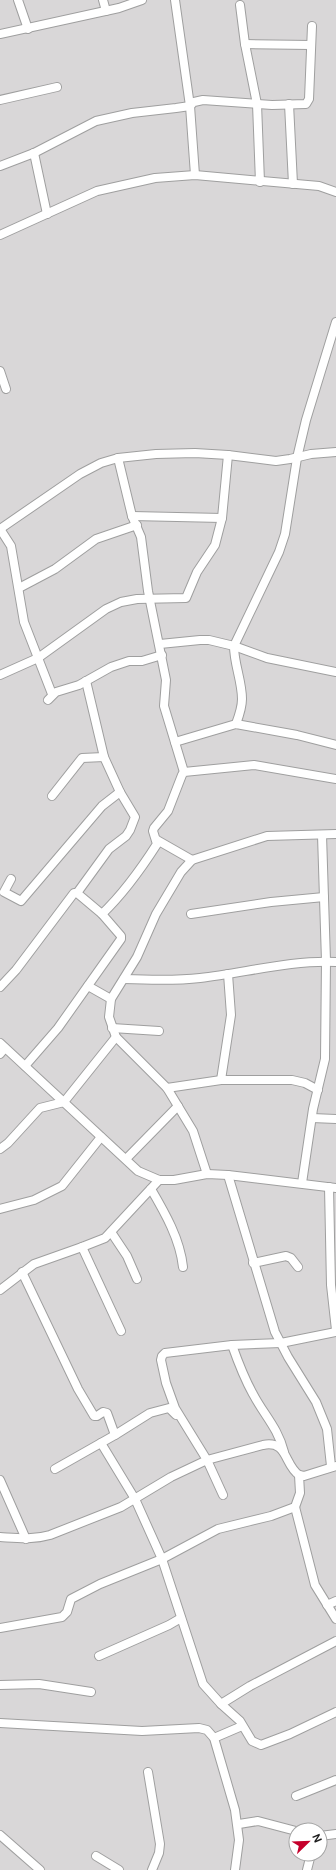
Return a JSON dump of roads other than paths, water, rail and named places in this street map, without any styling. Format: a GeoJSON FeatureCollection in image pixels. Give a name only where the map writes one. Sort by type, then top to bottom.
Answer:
{"type":"FeatureCollection","features":[{"type":"Feature","properties":{"kind":"street"},"geometry":{"type":"LineString","coordinates":[[18,0],[28,29]]}},
{"type":"Feature","properties":{"kind":"street"},"geometry":{"type":"LineString","coordinates":[[103,0],[106,11]]}},
{"type":"Feature","properties":{"kind":"street"},"geometry":{"type":"LineString","coordinates":[[0,34],[106,11],[142,0]]}},
{"type":"Feature","properties":{"kind":"street"},"geometry":{"type":"LineString","coordinates":[[175,0],[190,106],[195,175]]}},
{"type":"Feature","properties":{"kind":"street"},"geometry":{"type":"LineString","coordinates":[[240,5],[245,44],[258,104],[260,182]]}},
{"type":"Feature","properties":{"kind":"street"},"geometry":{"type":"LineString","coordinates":[[0,166],[34,153],[96,121],[132,113],[190,106],[198,100],[303,105],[308,102],[312,26]]}},
{"type":"Feature","properties":{"kind":"street"},"geometry":{"type":"LineString","coordinates":[[245,44],[310,45]]}},
{"type":"Feature","properties":{"kind":"street"},"geometry":{"type":"LineString","coordinates":[[0,100],[57,87]]}},
{"type":"Feature","properties":{"kind":"street"},"geometry":{"type":"LineString","coordinates":[[288,104],[293,184]]}},
{"type":"Feature","properties":{"kind":"street"},"geometry":{"type":"LineString","coordinates":[[34,153],[47,214]]}},
{"type":"Feature","properties":{"kind":"street"},"geometry":{"type":"LineString","coordinates":[[0,234],[97,191],[155,178],[195,175],[260,182],[319,186],[336,192]]}},
{"type":"Feature","properties":{"kind":"street"},"geometry":{"type":"LineString","coordinates":[[236,724],[241,710],[242,700],[234,656],[234,646],[281,546],[286,526],[297,458],[308,412],[336,322]]}},
{"type":"Feature","properties":{"kind":"street"},"geometry":{"type":"LineString","coordinates":[[0,371],[6,389]]}},
{"type":"Feature","properties":{"kind":"street"},"geometry":{"type":"LineString","coordinates":[[162,655],[142,660],[129,661],[111,667],[86,681],[50,697],[38,658],[24,622],[11,546],[0,529],[80,474],[101,463],[118,458],[156,454],[228,455],[276,461],[319,453],[336,452]]}},
{"type":"Feature","properties":{"kind":"street"},"geometry":{"type":"LineString","coordinates":[[0,675],[38,658],[106,608],[121,602],[137,599],[186,598],[197,572],[215,545],[222,518],[228,455]]}},
{"type":"Feature","properties":{"kind":"street"},"geometry":{"type":"LineString","coordinates":[[118,458],[132,516],[141,537],[150,599],[167,684],[164,706],[184,772],[168,812],[154,828],[154,834],[157,840],[192,860]]}},
{"type":"Feature","properties":{"kind":"street"},"geometry":{"type":"LineString","coordinates":[[132,516],[222,518]]}},
{"type":"Feature","properties":{"kind":"street"},"geometry":{"type":"LineString","coordinates":[[19,588],[55,569],[103,536],[137,525]]}},
{"type":"Feature","properties":{"kind":"street"},"geometry":{"type":"LineString","coordinates":[[160,644],[200,640],[234,646],[267,658],[336,672]]}},
{"type":"Feature","properties":{"kind":"street"},"geometry":{"type":"LineString","coordinates":[[0,987],[16,970],[74,893],[77,893],[109,849],[126,836],[135,817],[120,792],[104,757],[86,681]]}},
{"type":"Feature","properties":{"kind":"street"},"geometry":{"type":"LineString","coordinates":[[175,742],[236,724],[297,735],[336,745]]}},
{"type":"Feature","properties":{"kind":"street"},"geometry":{"type":"LineString","coordinates":[[52,796],[82,758],[104,757]]}},
{"type":"Feature","properties":{"kind":"street"},"geometry":{"type":"LineString","coordinates":[[184,772],[254,765],[336,778]]}},
{"type":"Feature","properties":{"kind":"street"},"geometry":{"type":"LineString","coordinates":[[11,879],[4,892],[21,901],[102,806],[120,792]]}},
{"type":"Feature","properties":{"kind":"street"},"geometry":{"type":"LineString","coordinates":[[207,1174],[193,1131],[167,1088],[116,1037],[108,1017],[111,999],[137,956],[156,914],[181,872],[192,860],[267,836],[336,834]]}},
{"type":"Feature","properties":{"kind":"street"},"geometry":{"type":"LineString","coordinates":[[302,1183],[312,1118],[325,1059],[326,961],[322,835]]}},
{"type":"Feature","properties":{"kind":"street"},"geometry":{"type":"LineString","coordinates":[[102,914],[118,899],[145,865],[157,844],[157,840]]}},
{"type":"Feature","properties":{"kind":"street"},"geometry":{"type":"LineString","coordinates":[[25,1066],[58,1028],[121,939],[121,936],[102,914],[77,893]]}},
{"type":"Feature","properties":{"kind":"street"},"geometry":{"type":"LineString","coordinates":[[190,914],[271,902],[324,897]]}},
{"type":"Feature","properties":{"kind":"street"},"geometry":{"type":"LineString","coordinates":[[124,979],[170,980],[200,978],[326,961],[336,962]]}},
{"type":"Feature","properties":{"kind":"street"},"geometry":{"type":"LineString","coordinates":[[221,1080],[232,1015],[228,974]]}},
{"type":"Feature","properties":{"kind":"street"},"geometry":{"type":"LineString","coordinates":[[88,986],[111,999]]}},
{"type":"Feature","properties":{"kind":"street"},"geometry":{"type":"LineString","coordinates":[[112,1028],[159,1031]]}},
{"type":"Feature","properties":{"kind":"street"},"geometry":{"type":"LineString","coordinates":[[0,1149],[8,1143],[40,1108],[64,1102],[116,1037]]}},
{"type":"Feature","properties":{"kind":"street"},"geometry":{"type":"LineString","coordinates":[[2,1048],[25,1066],[138,1171],[159,1180],[174,1180],[207,1174],[302,1183],[333,1188],[331,1285],[336,1331],[281,1343],[232,1345],[163,1354],[161,1358],[169,1395],[207,1460],[223,1495]]}},
{"type":"Feature","properties":{"kind":"street"},"geometry":{"type":"LineString","coordinates":[[167,1088],[221,1080],[292,1080],[305,1083],[318,1090]]}},
{"type":"Feature","properties":{"kind":"street"},"geometry":{"type":"LineString","coordinates":[[126,1159],[178,1106]]}},
{"type":"Feature","properties":{"kind":"street"},"geometry":{"type":"LineString","coordinates":[[312,1118],[336,1119]]}},
{"type":"Feature","properties":{"kind":"street"},"geometry":{"type":"LineString","coordinates":[[0,1209],[34,1200],[62,1186],[101,1137]]}},
{"type":"Feature","properties":{"kind":"street"},"geometry":{"type":"LineString","coordinates":[[228,1175],[253,1263],[275,1332],[288,1357],[316,1402],[324,1419],[330,1439],[334,1466],[304,1476],[298,1476]]}},
{"type":"Feature","properties":{"kind":"street"},"geometry":{"type":"LineString","coordinates":[[0,1290],[34,1264],[105,1238],[135,1204],[159,1180]]}},
{"type":"Feature","properties":{"kind":"street"},"geometry":{"type":"LineString","coordinates":[[151,1188],[164,1211],[181,1253],[183,1267]]}},
{"type":"Feature","properties":{"kind":"street"},"geometry":{"type":"LineString","coordinates":[[111,1232],[127,1256],[137,1279]]}},
{"type":"Feature","properties":{"kind":"street"},"geometry":{"type":"LineString","coordinates":[[82,1247],[121,1331]]}},
{"type":"Feature","properties":{"kind":"street"},"geometry":{"type":"LineString","coordinates":[[253,1263],[286,1256],[291,1258],[298,1267]]}},
{"type":"Feature","properties":{"kind":"street"},"geometry":{"type":"LineString","coordinates":[[22,1272],[78,1390],[94,1416],[97,1416],[103,1412],[107,1413],[115,1436]]}},
{"type":"Feature","properties":{"kind":"street"},"geometry":{"type":"LineString","coordinates":[[232,1345],[243,1375],[254,1396],[277,1431],[284,1452],[291,1467],[298,1476],[300,1493],[295,1508],[315,1585],[336,1619]]}},
{"type":"Feature","properties":{"kind":"street"},"geometry":{"type":"LineString","coordinates":[[55,1468],[115,1436],[153,1412],[169,1408],[175,1414],[180,1416]]}},
{"type":"Feature","properties":{"kind":"street"},"geometry":{"type":"LineString","coordinates":[[101,1443],[135,1499],[162,1559],[203,1684],[221,1704],[234,1715],[252,1741],[261,1745],[290,1734],[336,1712]]}},
{"type":"Feature","properties":{"kind":"street"},"geometry":{"type":"LineString","coordinates":[[0,1537],[26,1539],[50,1535],[121,1507],[171,1477],[207,1460],[269,1444],[276,1445],[284,1452]]}},
{"type":"Feature","properties":{"kind":"street"},"geometry":{"type":"LineString","coordinates":[[0,1480],[26,1539]]}},
{"type":"Feature","properties":{"kind":"street"},"geometry":{"type":"LineString","coordinates":[[0,1628],[62,1617],[67,1612],[71,1599],[100,1584],[162,1559],[218,1529],[271,1516],[295,1508]]}},
{"type":"Feature","properties":{"kind":"street"},"geometry":{"type":"LineString","coordinates":[[327,1605],[336,1601]]}},
{"type":"Feature","properties":{"kind":"street"},"geometry":{"type":"LineString","coordinates":[[99,1656],[169,1625],[181,1618]]}},
{"type":"Feature","properties":{"kind":"street"},"geometry":{"type":"LineString","coordinates":[[221,1704],[250,1686],[336,1641]]}},
{"type":"Feature","properties":{"kind":"street"},"geometry":{"type":"LineString","coordinates":[[0,1685],[39,1684],[91,1692]]}},
{"type":"Feature","properties":{"kind":"street"},"geometry":{"type":"LineString","coordinates":[[0,1723],[142,1731],[199,1728],[207,1730],[214,1738],[226,1773],[238,1824],[239,1840],[235,1870]]}},
{"type":"Feature","properties":{"kind":"street"},"geometry":{"type":"LineString","coordinates":[[214,1738],[242,1726]]}},
{"type":"Feature","properties":{"kind":"street"},"geometry":{"type":"LineString","coordinates":[[148,1772],[160,1844],[159,1853],[152,1870]]}},
{"type":"Feature","properties":{"kind":"street"},"geometry":{"type":"LineString","coordinates":[[296,1796],[336,1780]]}},
{"type":"Feature","properties":{"kind":"street"},"geometry":{"type":"LineString","coordinates":[[238,1824],[258,1821],[288,1829]]}},
{"type":"Feature","properties":{"kind":"street"},"geometry":{"type":"LineString","coordinates":[[0,1835],[40,1870]]}},
{"type":"Feature","properties":{"kind":"street"},"geometry":{"type":"LineString","coordinates":[[96,1856],[119,1870]]}}]}
